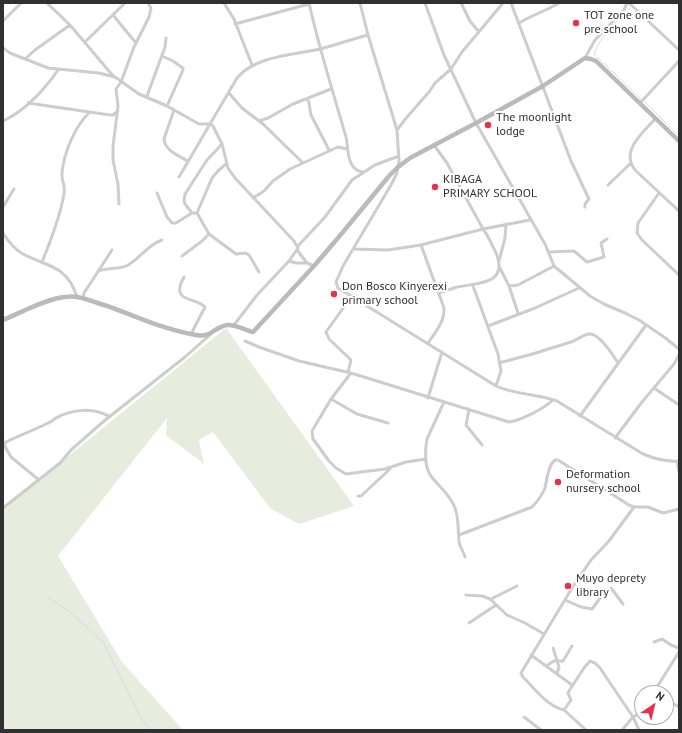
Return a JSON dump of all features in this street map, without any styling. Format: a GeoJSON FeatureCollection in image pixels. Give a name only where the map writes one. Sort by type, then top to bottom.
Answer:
{"type":"FeatureCollection","features":[{"type":"Feature","properties":{"kind":"street"},"geometry":{"type":"LineString","coordinates":[[3,21],[21,3]]}},
{"type":"Feature","properties":{"kind":"street"},"geometry":{"type":"LineString","coordinates":[[47,3],[70,25],[114,77],[139,94],[167,106],[199,124],[210,124],[215,129],[222,144],[226,164],[235,178],[297,248],[306,263]]}},
{"type":"Feature","properties":{"kind":"street"},"geometry":{"type":"LineString","coordinates":[[85,42],[125,3]]}},
{"type":"Feature","properties":{"kind":"street"},"geometry":{"type":"LineString","coordinates":[[119,204],[118,184],[114,168],[113,153],[118,111],[116,89],[121,82],[136,43],[149,17],[151,8],[148,3]]}},
{"type":"Feature","properties":{"kind":"street"},"geometry":{"type":"LineString","coordinates":[[224,3],[235,24],[252,66]]}},
{"type":"Feature","properties":{"kind":"street"},"geometry":{"type":"LineString","coordinates":[[235,24],[309,3],[320,49],[346,138],[347,149],[354,168],[363,172]]}},
{"type":"Feature","properties":{"kind":"street"},"geometry":{"type":"LineString","coordinates":[[360,3],[368,35],[397,130],[399,156],[397,173],[344,266],[336,282],[338,288],[496,386],[508,391],[553,400],[568,407],[615,438],[643,454],[654,459],[678,461],[679,472]]}},
{"type":"Feature","properties":{"kind":"street"},"geometry":{"type":"LineString","coordinates":[[425,3],[450,69],[476,123],[548,252],[554,266],[579,288],[604,304],[626,313],[646,325],[679,349]]}},
{"type":"Feature","properties":{"kind":"street"},"geometry":{"type":"LineString","coordinates":[[461,3],[470,21],[479,32]]}},
{"type":"Feature","properties":{"kind":"street"},"geometry":{"type":"LineString","coordinates":[[397,130],[407,116],[450,69],[462,52],[503,3]]}},
{"type":"Feature","properties":{"kind":"street"},"geometry":{"type":"LineString","coordinates":[[512,3],[526,46],[573,167],[589,199],[585,204],[585,207]]}},
{"type":"Feature","properties":{"kind":"street"},"geometry":{"type":"LineString","coordinates":[[519,23],[559,3]]}},
{"type":"Feature","properties":{"kind":"street"},"geometry":{"type":"LineString","coordinates":[[3,508],[60,463],[70,450],[185,357],[211,334],[225,325],[234,325],[254,331],[314,266],[398,167],[410,158],[542,86],[585,58],[594,40],[624,10],[628,3],[679,50]]}},
{"type":"Feature","properties":{"kind":"street"},"geometry":{"type":"LineString","coordinates":[[113,15],[136,43]]}},
{"type":"Feature","properties":{"kind":"street"},"geometry":{"type":"LineString","coordinates":[[25,59],[70,25]]}},
{"type":"Feature","properties":{"kind":"street"},"geometry":{"type":"LineString","coordinates":[[179,177],[237,78],[243,71],[252,66],[292,54],[320,49],[368,35]]}},
{"type":"Feature","properties":{"kind":"street"},"geometry":{"type":"LineString","coordinates":[[146,96],[162,56],[166,38]]}},
{"type":"Feature","properties":{"kind":"street"},"geometry":{"type":"LineString","coordinates":[[3,48],[10,53],[48,68],[99,73],[114,77]]}},
{"type":"Feature","properties":{"kind":"street"},"geometry":{"type":"LineString","coordinates":[[162,56],[174,61],[183,68],[167,106]]}},
{"type":"Feature","properties":{"kind":"street"},"geometry":{"type":"LineString","coordinates":[[585,58],[596,61],[679,141]]}},
{"type":"Feature","properties":{"kind":"street"},"geometry":{"type":"LineString","coordinates":[[640,103],[679,61]]}},
{"type":"Feature","properties":{"kind":"street"},"geometry":{"type":"LineString","coordinates":[[3,120],[18,112],[28,103],[51,80],[58,70]]}},
{"type":"Feature","properties":{"kind":"street"},"geometry":{"type":"LineString","coordinates":[[260,121],[293,104],[331,89]]}},
{"type":"Feature","properties":{"kind":"street"},"geometry":{"type":"LineString","coordinates":[[229,93],[242,108],[260,121],[303,164]]}},
{"type":"Feature","properties":{"kind":"street"},"geometry":{"type":"LineString","coordinates":[[308,98],[311,115],[325,144],[330,150]]}},
{"type":"Feature","properties":{"kind":"street"},"geometry":{"type":"LineString","coordinates":[[28,103],[110,115],[118,111]]}},
{"type":"Feature","properties":{"kind":"street"},"geometry":{"type":"LineString","coordinates":[[174,110],[164,143],[172,152],[188,161]]}},
{"type":"Feature","properties":{"kind":"street"},"geometry":{"type":"LineString","coordinates":[[42,262],[59,216],[65,193],[62,173],[71,142],[80,122],[90,112]]}},
{"type":"Feature","properties":{"kind":"street"},"geometry":{"type":"LineString","coordinates":[[655,119],[632,147],[630,163],[636,171],[679,211]]}},
{"type":"Feature","properties":{"kind":"street"},"geometry":{"type":"LineString","coordinates":[[192,213],[184,201],[186,194],[207,160],[222,144]]}},
{"type":"Feature","properties":{"kind":"street"},"geometry":{"type":"LineString","coordinates":[[434,145],[447,164],[483,229],[489,236],[509,286],[518,314]]}},
{"type":"Feature","properties":{"kind":"street"},"geometry":{"type":"LineString","coordinates":[[253,198],[290,169],[338,147],[347,149]]}},
{"type":"Feature","properties":{"kind":"street"},"geometry":{"type":"LineString","coordinates":[[234,325],[257,295],[325,217],[352,180],[375,164],[399,156]]}},
{"type":"Feature","properties":{"kind":"street"},"geometry":{"type":"LineString","coordinates":[[608,185],[630,163]]}},
{"type":"Feature","properties":{"kind":"street"},"geometry":{"type":"LineString","coordinates":[[197,213],[212,178],[218,170],[226,164]]}},
{"type":"Feature","properties":{"kind":"street"},"geometry":{"type":"LineString","coordinates":[[3,207],[14,188]]}},
{"type":"Feature","properties":{"kind":"street"},"geometry":{"type":"LineString","coordinates":[[157,193],[172,223],[176,223],[192,213],[197,213]]}},
{"type":"Feature","properties":{"kind":"street"},"geometry":{"type":"LineString","coordinates":[[659,193],[638,222],[638,233],[642,240],[679,276]]}},
{"type":"Feature","properties":{"kind":"street"},"geometry":{"type":"LineString","coordinates":[[197,213],[209,234],[236,254],[246,253],[249,255],[259,272]]}},
{"type":"Feature","properties":{"kind":"street"},"geometry":{"type":"LineString","coordinates":[[354,249],[388,250],[421,245],[483,229],[530,220]]}},
{"type":"Feature","properties":{"kind":"street"},"geometry":{"type":"LineString","coordinates":[[439,293],[456,288],[473,286],[495,277],[498,271],[505,238],[506,224]]}},
{"type":"Feature","properties":{"kind":"street"},"geometry":{"type":"LineString","coordinates":[[3,233],[13,247],[22,253],[58,269],[65,274],[74,286],[77,297]]}},
{"type":"Feature","properties":{"kind":"street"},"geometry":{"type":"LineString","coordinates":[[182,256],[209,234]]}},
{"type":"Feature","properties":{"kind":"street"},"geometry":{"type":"LineString","coordinates":[[548,252],[574,251],[587,262],[604,257],[601,243],[607,239]]}},
{"type":"Feature","properties":{"kind":"street"},"geometry":{"type":"LineString","coordinates":[[98,271],[105,268],[124,268],[147,248],[162,240]]}},
{"type":"Feature","properties":{"kind":"street"},"geometry":{"type":"LineString","coordinates":[[421,245],[445,313],[428,343]]}},
{"type":"Feature","properties":{"kind":"street"},"geometry":{"type":"LineString","coordinates":[[83,298],[84,293],[112,250]]}},
{"type":"Feature","properties":{"kind":"street"},"geometry":{"type":"LineString","coordinates":[[288,261],[306,263],[314,266]]}},
{"type":"Feature","properties":{"kind":"street"},"geometry":{"type":"LineString","coordinates":[[509,286],[518,285],[554,266]]}},
{"type":"Feature","properties":{"kind":"street"},"geometry":{"type":"LineString","coordinates":[[184,277],[180,283],[181,294],[187,300],[202,304],[205,307],[191,334]]}},
{"type":"Feature","properties":{"kind":"street"},"geometry":{"type":"LineString","coordinates":[[473,286],[498,354],[501,371],[496,386]]}},
{"type":"Feature","properties":{"kind":"street"},"geometry":{"type":"LineString","coordinates":[[488,326],[535,308],[579,288]]}},
{"type":"Feature","properties":{"kind":"street"},"geometry":{"type":"LineString","coordinates":[[3,320],[64,296],[83,298],[167,328],[200,336],[211,334]]}},
{"type":"Feature","properties":{"kind":"street"},"geometry":{"type":"LineString","coordinates":[[351,297],[326,332],[329,339],[352,360],[349,373],[330,399],[311,433],[329,460],[336,468],[346,474],[391,468],[406,462],[426,459]]}},
{"type":"Feature","properties":{"kind":"street"},"geometry":{"type":"LineString","coordinates":[[580,416],[646,325]]}},
{"type":"Feature","properties":{"kind":"street"},"geometry":{"type":"LineString","coordinates":[[499,363],[574,341],[586,334],[593,334],[596,336],[612,352],[618,363]]}},
{"type":"Feature","properties":{"kind":"street"},"geometry":{"type":"LineString","coordinates":[[245,341],[299,361],[349,373],[511,422],[547,405],[553,400]]}},
{"type":"Feature","properties":{"kind":"street"},"geometry":{"type":"LineString","coordinates":[[428,398],[442,352]]}},
{"type":"Feature","properties":{"kind":"street"},"geometry":{"type":"LineString","coordinates":[[615,438],[674,364],[679,355]]}},
{"type":"Feature","properties":{"kind":"street"},"geometry":{"type":"LineString","coordinates":[[654,388],[679,405]]}},
{"type":"Feature","properties":{"kind":"street"},"geometry":{"type":"LineString","coordinates":[[330,399],[357,414],[388,423]]}},
{"type":"Feature","properties":{"kind":"street"},"geometry":{"type":"LineString","coordinates":[[444,402],[428,439],[426,459],[429,474],[449,496],[455,508],[459,542],[465,557]]}},
{"type":"Feature","properties":{"kind":"street"},"geometry":{"type":"LineString","coordinates":[[469,409],[466,425],[482,445]]}},
{"type":"Feature","properties":{"kind":"street"},"geometry":{"type":"LineString","coordinates":[[38,480],[11,457],[3,443],[58,417],[77,410],[92,411],[110,417]]}},
{"type":"Feature","properties":{"kind":"street"},"geometry":{"type":"LineString","coordinates":[[459,535],[532,507],[543,492],[551,466],[555,460],[558,460],[595,485],[634,507],[644,506],[663,513],[679,509]]}},
{"type":"Feature","properties":{"kind":"street"},"geometry":{"type":"LineString","coordinates":[[358,496],[361,496],[391,468]]}},
{"type":"Feature","properties":{"kind":"street"},"geometry":{"type":"LineString","coordinates":[[586,730],[564,710],[555,706],[544,698],[523,677],[521,673],[591,560],[609,541],[634,507]]}},
{"type":"Feature","properties":{"kind":"street"},"geometry":{"type":"LineString","coordinates":[[491,599],[517,586]]}},
{"type":"Feature","properties":{"kind":"street"},"geometry":{"type":"LineString","coordinates":[[565,600],[581,607],[592,609],[610,588],[613,589],[623,604]]}},
{"type":"Feature","properties":{"kind":"street"},"geometry":{"type":"LineString","coordinates":[[466,595],[482,596],[491,599],[496,606],[507,615],[544,634]]}},
{"type":"Feature","properties":{"kind":"street"},"geometry":{"type":"LineString","coordinates":[[469,623],[496,606]]}},
{"type":"Feature","properties":{"kind":"street"},"geometry":{"type":"LineString","coordinates":[[654,642],[662,639],[679,648]]}},
{"type":"Feature","properties":{"kind":"street"},"geometry":{"type":"LineString","coordinates":[[546,666],[554,661],[563,661],[572,646]]}},
{"type":"Feature","properties":{"kind":"street"},"geometry":{"type":"LineString","coordinates":[[553,648],[559,668],[557,674]]}},
{"type":"Feature","properties":{"kind":"street"},"geometry":{"type":"LineString","coordinates":[[658,685],[679,652]]}},
{"type":"Feature","properties":{"kind":"street"},"geometry":{"type":"LineString","coordinates":[[531,655],[572,685]]}},
{"type":"Feature","properties":{"kind":"street"},"geometry":{"type":"LineString","coordinates":[[564,710],[571,702],[568,692],[590,661],[600,668],[633,717],[638,730]]}},
{"type":"Feature","properties":{"kind":"street"},"geometry":{"type":"LineString","coordinates":[[524,717],[541,730]]}},
{"type":"Feature","properties":{"kind":"street"},"geometry":{"type":"LineString","coordinates":[[622,730],[633,717]]}},
{"type":"Feature","properties":{"kind":"green space"},"geometry":{"type":"Polygon","coordinates":[[[226,328],[354,506],[299,524],[270,508],[213,432],[199,440],[204,464],[166,435],[167,418],[58,556],[122,662],[183,730],[3,730],[3,509],[226,328]]]}},
{"type":"Feature","properties":{"kind":"waterway"},"geometry":{"type":"LineString","coordinates":[[623,15],[610,28],[596,48],[594,54],[641,99]]}},
{"type":"Feature","properties":{"kind":"waterway"},"geometry":{"type":"LineString","coordinates":[[645,102],[679,136]]}},
{"type":"Feature","properties":{"kind":"waterway"},"geometry":{"type":"LineString","coordinates":[[47,597],[70,612],[103,642],[142,720],[150,730]]}},
{"type":"Feature","properties":{"kind":"place","name":"TOT zone one pre school"},"geometry":{"type":"Point","coordinates":[576,23]}},
{"type":"Feature","properties":{"kind":"place","name":"The moonlight lodge"},"geometry":{"type":"Point","coordinates":[488,125]}},
{"type":"Feature","properties":{"kind":"place","name":"KIBAGA PRIMARY SCHOOL"},"geometry":{"type":"Point","coordinates":[435,187]}},
{"type":"Feature","properties":{"kind":"place","name":"Don Bosco Kinyerexi primary school"},"geometry":{"type":"Point","coordinates":[334,294]}},
{"type":"Feature","properties":{"kind":"place","name":"Deformation nursery school"},"geometry":{"type":"Point","coordinates":[558,482]}},
{"type":"Feature","properties":{"kind":"place","name":"Muyo deprety library"},"geometry":{"type":"Point","coordinates":[568,586]}}]}
